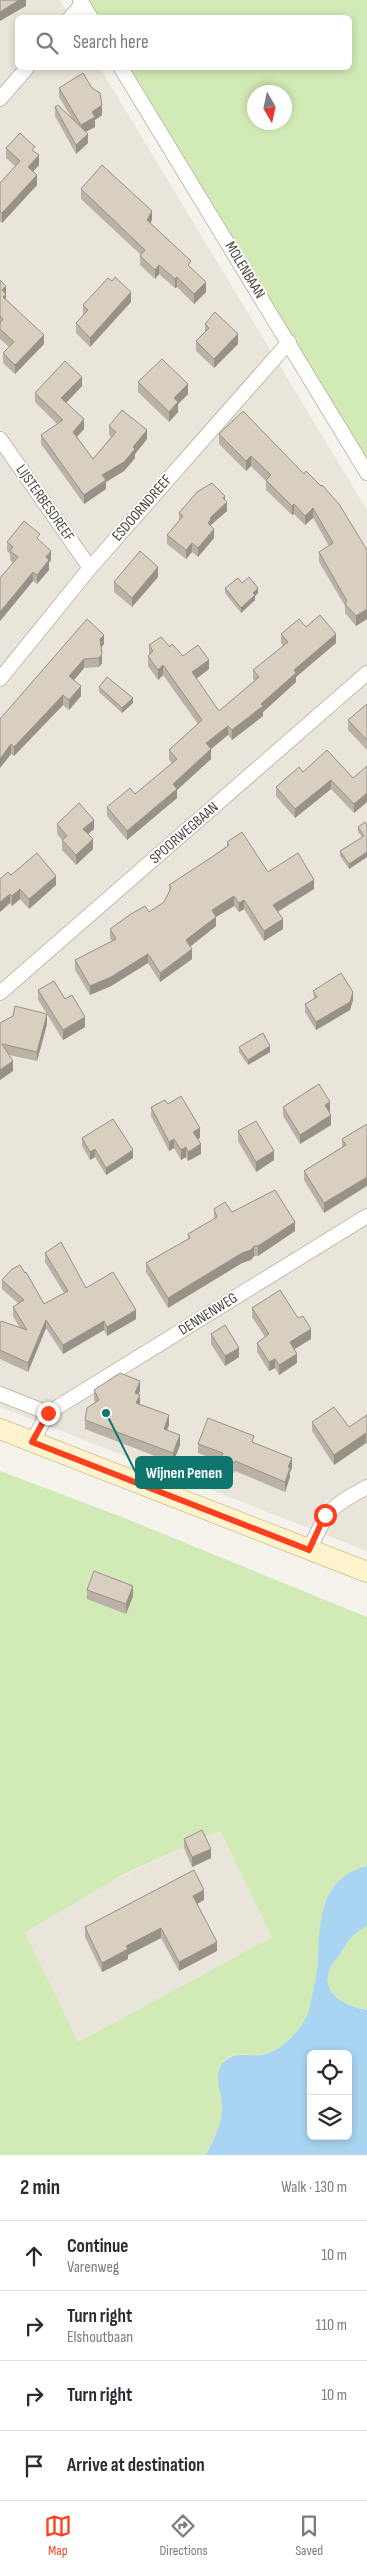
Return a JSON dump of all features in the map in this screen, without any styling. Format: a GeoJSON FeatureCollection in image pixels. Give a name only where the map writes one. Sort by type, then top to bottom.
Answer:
{"type":"FeatureCollection","features":[{"type":"Feature","properties":{"kind":"main road"},"geometry":{"type":"LineString","coordinates":[[0,1429],[367,1572]]}},
{"type":"Feature","properties":{"kind":"street"},"geometry":{"type":"LineString","coordinates":[[72,15],[81,2],[89,15]]}},
{"type":"Feature","properties":{"kind":"street"},"geometry":{"type":"LineString","coordinates":[[0,99],[25,70]]}},
{"type":"Feature","properties":{"kind":"street","name":"MOLENBAAN"},"geometry":{"type":"LineString","coordinates":[[122,70],[367,473]]}},
{"type":"Feature","properties":{"kind":"street","name":"ESDOORNDREEF"},"geometry":{"type":"LineString","coordinates":[[0,679],[90,568],[289,342]]}},
{"type":"Feature","properties":{"kind":"street","name":"LIJSTERBESDREEF"},"geometry":{"type":"LineString","coordinates":[[0,439],[90,568]]}},
{"type":"Feature","properties":{"kind":"street","name":"SPOORWEGBAAN"},"geometry":{"type":"LineString","coordinates":[[0,994],[367,673]]}},
{"type":"Feature","properties":{"kind":"street","name":"DENNENWEG"},"geometry":{"type":"LineString","coordinates":[[48,1413],[367,1216]]}},
{"type":"Feature","properties":{"kind":"street"},"geometry":{"type":"LineString","coordinates":[[0,1394],[48,1413],[32,1442]]}},
{"type":"Feature","properties":{"kind":"street"},"geometry":{"type":"LineString","coordinates":[[309,1550],[325,1515],[338,1503],[367,1487]]}},
{"type":"Feature","properties":{"kind":"shaded area"},"geometry":{"type":"Polygon","coordinates":[[[0,0],[60,0],[69,15],[15,15],[15,70],[101,70],[367,510],[367,1551],[0,1407],[0,0]]]}},
{"type":"Feature","properties":{"kind":"shaded area"},"geometry":{"type":"Polygon","coordinates":[[[220,1831],[272,1937],[78,2042],[24,1931],[111,1881],[220,1831]]]}},
{"type":"Feature","properties":{"kind":"green space"},"geometry":{"type":"Polygon","coordinates":[[[85,0],[367,0],[367,466],[125,70],[352,70],[352,15],[94,15],[85,0]]]}},
{"type":"Feature","properties":{"kind":"green space"},"geometry":{"type":"Polygon","coordinates":[[[0,1471],[122,1517],[367,1617],[367,1866],[352,1872],[340,1880],[326,1902],[320,1929],[314,1991],[309,2010],[302,2025],[283,2044],[269,2053],[261,2055],[235,2055],[226,2059],[222,2064],[218,2076],[222,2106],[221,2118],[206,2155],[0,2155],[0,1471]],[[220,1831],[124,1874],[25,1932],[78,2042],[272,1937],[220,1831]]]}},
{"type":"Feature","properties":{"kind":"green space"},"geometry":{"type":"Polygon","coordinates":[[[367,1926],[367,2010],[351,2006],[336,1997],[328,1984],[328,1976],[333,1963],[348,1941],[367,1926]]]}},
{"type":"Feature","properties":{"kind":"water"},"geometry":{"type":"Polygon","coordinates":[[[367,1866],[367,1926],[351,1938],[334,1962],[328,1976],[328,1984],[336,1997],[343,2002],[367,2010],[367,2155],[206,2155],[221,2118],[222,2106],[218,2076],[222,2064],[235,2056],[269,2053],[290,2038],[302,2025],[306,2017],[313,1991],[322,1915],[326,1901],[340,1880],[352,1872],[367,1866]]]}},
{"type":"Feature","properties":{"kind":"building"},"geometry":{"type":"Polygon","coordinates":[[[0,0],[19,0],[0,12],[0,0]]]}},
{"type":"Feature","properties":{"kind":"building"},"geometry":{"type":"Polygon","coordinates":[[[83,73],[92,88],[100,93],[102,105],[92,112],[95,117],[81,125],[59,88],[83,73]]]}},
{"type":"Feature","properties":{"kind":"building"},"geometry":{"type":"Polygon","coordinates":[[[58,105],[88,134],[76,145],[55,107],[58,105]]]}},
{"type":"Feature","properties":{"kind":"building"},"geometry":{"type":"Polygon","coordinates":[[[20,133],[35,147],[32,150],[39,155],[28,167],[37,175],[2,213],[0,211],[0,183],[20,161],[6,148],[20,133]]]}},
{"type":"Feature","properties":{"kind":"building"},"geometry":{"type":"Polygon","coordinates":[[[102,165],[152,211],[147,220],[191,261],[188,265],[206,282],[194,294],[177,277],[175,279],[159,265],[155,270],[140,256],[145,250],[81,189],[102,165]]]}},
{"type":"Feature","properties":{"kind":"building"},"geometry":{"type":"Polygon","coordinates":[[[115,277],[131,292],[90,338],[76,323],[88,310],[83,305],[108,278],[112,281],[115,277]]]}},
{"type":"Feature","properties":{"kind":"building"},"geometry":{"type":"Polygon","coordinates":[[[0,280],[6,286],[2,290],[6,294],[3,297],[44,335],[15,365],[3,353],[14,342],[0,329],[0,323],[3,319],[0,316],[0,280]]]}},
{"type":"Feature","properties":{"kind":"building"},"geometry":{"type":"Polygon","coordinates":[[[215,312],[238,334],[214,359],[196,341],[209,328],[205,324],[215,312]]]}},
{"type":"Feature","properties":{"kind":"building"},"geometry":{"type":"Polygon","coordinates":[[[162,359],[188,384],[174,398],[178,402],[169,412],[138,382],[162,359]]]}},
{"type":"Feature","properties":{"kind":"building"},"geometry":{"type":"Polygon","coordinates":[[[65,361],[82,377],[61,398],[84,419],[73,432],[93,459],[116,432],[109,426],[122,410],[147,430],[124,462],[102,475],[106,480],[84,495],[41,435],[63,420],[35,393],[65,361]]]}},
{"type":"Feature","properties":{"kind":"building"},"geometry":{"type":"Polygon","coordinates":[[[243,411],[304,474],[306,471],[339,504],[367,550],[367,609],[356,616],[345,604],[347,601],[319,552],[333,543],[313,508],[305,516],[294,504],[292,506],[266,480],[271,475],[251,456],[246,461],[219,434],[243,411]]]}},
{"type":"Feature","properties":{"kind":"building"},"geometry":{"type":"Polygon","coordinates":[[[212,483],[225,496],[223,498],[227,502],[210,518],[208,523],[214,529],[198,548],[192,543],[186,550],[167,535],[183,516],[179,513],[197,492],[212,483]]]}},
{"type":"Feature","properties":{"kind":"building"},"geometry":{"type":"Polygon","coordinates":[[[24,521],[40,534],[37,538],[51,551],[46,557],[49,560],[37,575],[33,572],[0,612],[0,578],[18,557],[10,551],[13,547],[7,542],[24,521]]]}},
{"type":"Feature","properties":{"kind":"building"},"geometry":{"type":"Polygon","coordinates":[[[140,551],[158,567],[132,598],[114,582],[140,551]]]}},
{"type":"Feature","properties":{"kind":"building"},"geometry":{"type":"Polygon","coordinates":[[[249,577],[258,588],[253,593],[255,595],[241,608],[225,588],[238,578],[242,583],[249,577]]]}},
{"type":"Feature","properties":{"kind":"building"},"geometry":{"type":"Polygon","coordinates":[[[320,615],[336,634],[294,670],[296,673],[261,704],[263,706],[232,730],[228,726],[206,743],[211,749],[173,784],[177,789],[127,831],[107,807],[130,788],[135,794],[177,759],[169,750],[202,720],[163,665],[158,670],[148,656],[153,651],[149,645],[161,637],[170,647],[172,644],[183,656],[198,645],[209,660],[192,672],[219,711],[259,677],[253,670],[288,642],[281,634],[299,619],[306,627],[320,615]]]}},
{"type":"Feature","properties":{"kind":"building"},"geometry":{"type":"Polygon","coordinates":[[[87,619],[104,635],[100,639],[102,654],[99,658],[84,659],[69,676],[81,686],[69,700],[63,695],[14,747],[11,744],[0,759],[0,719],[87,619]]]}},
{"type":"Feature","properties":{"kind":"building"},"geometry":{"type":"Polygon","coordinates":[[[107,677],[133,698],[122,708],[99,687],[107,677]]]}},
{"type":"Feature","properties":{"kind":"building"},"geometry":{"type":"Polygon","coordinates":[[[367,704],[367,740],[348,720],[367,704]]]}},
{"type":"Feature","properties":{"kind":"building"},"geometry":{"type":"Polygon","coordinates":[[[327,750],[353,778],[367,766],[367,793],[354,804],[331,780],[295,809],[276,787],[299,767],[303,772],[327,750]]]}},
{"type":"Feature","properties":{"kind":"building"},"geometry":{"type":"Polygon","coordinates":[[[79,803],[94,820],[83,829],[93,839],[76,855],[62,840],[67,836],[57,824],[79,803]]]}},
{"type":"Feature","properties":{"kind":"building"},"geometry":{"type":"Polygon","coordinates":[[[365,822],[367,825],[367,852],[349,864],[340,851],[364,836],[358,827],[365,822]]]}},
{"type":"Feature","properties":{"kind":"building"},"geometry":{"type":"Polygon","coordinates":[[[242,832],[268,872],[298,853],[314,880],[273,905],[283,919],[264,931],[244,900],[239,903],[234,896],[212,910],[216,917],[186,940],[192,949],[160,973],[148,954],[111,977],[90,986],[75,960],[116,939],[110,929],[145,906],[149,912],[164,902],[171,888],[169,885],[229,845],[227,842],[242,832]]]}},
{"type":"Feature","properties":{"kind":"building"},"geometry":{"type":"Polygon","coordinates":[[[37,853],[56,876],[29,899],[20,889],[12,896],[10,894],[0,902],[0,879],[8,872],[11,875],[37,853]]]}},
{"type":"Feature","properties":{"kind":"building"},"geometry":{"type":"Polygon","coordinates":[[[341,973],[353,992],[350,1002],[316,1022],[305,1004],[317,997],[313,991],[341,973]]]}},
{"type":"Feature","properties":{"kind":"building"},"geometry":{"type":"Polygon","coordinates":[[[54,981],[65,999],[72,995],[85,1017],[63,1030],[38,990],[54,981]]]}},
{"type":"Feature","properties":{"kind":"building"},"geometry":{"type":"Polygon","coordinates":[[[15,1006],[47,1014],[37,1052],[2,1044],[13,1061],[0,1070],[0,1023],[13,1016],[15,1006]]]}},
{"type":"Feature","properties":{"kind":"building"},"geometry":{"type":"Polygon","coordinates":[[[263,1033],[270,1046],[248,1060],[239,1047],[263,1033]]]}},
{"type":"Feature","properties":{"kind":"building"},"geometry":{"type":"Polygon","coordinates":[[[319,1084],[330,1102],[325,1105],[331,1115],[300,1135],[283,1107],[319,1084]]]}},
{"type":"Feature","properties":{"kind":"building"},"geometry":{"type":"Polygon","coordinates":[[[181,1096],[200,1128],[193,1132],[201,1144],[188,1152],[186,1147],[181,1150],[174,1139],[169,1142],[151,1107],[165,1100],[168,1104],[181,1096]]]}},
{"type":"Feature","properties":{"kind":"building"},"geometry":{"type":"Polygon","coordinates":[[[113,1119],[133,1150],[106,1168],[95,1149],[90,1152],[82,1138],[113,1119]]]}},
{"type":"Feature","properties":{"kind":"building"},"geometry":{"type":"Polygon","coordinates":[[[256,1121],[274,1151],[256,1162],[238,1131],[256,1121]]]}},
{"type":"Feature","properties":{"kind":"building"},"geometry":{"type":"Polygon","coordinates":[[[367,1124],[367,1177],[324,1203],[304,1171],[346,1145],[342,1139],[367,1124]]]}},
{"type":"Feature","properties":{"kind":"building"},"geometry":{"type":"Polygon","coordinates":[[[275,1190],[295,1222],[258,1246],[254,1246],[251,1250],[242,1253],[168,1298],[146,1263],[190,1238],[188,1234],[217,1217],[214,1209],[225,1202],[232,1212],[275,1190]]]}},
{"type":"Feature","properties":{"kind":"building"},"geometry":{"type":"Polygon","coordinates":[[[61,1242],[86,1288],[113,1272],[136,1310],[107,1327],[104,1321],[63,1345],[46,1320],[28,1363],[0,1350],[1,1321],[27,1330],[13,1307],[24,1300],[2,1280],[12,1269],[20,1265],[44,1304],[68,1291],[45,1253],[61,1242]]]}},
{"type":"Feature","properties":{"kind":"building"},"geometry":{"type":"Polygon","coordinates":[[[280,1290],[298,1318],[303,1316],[311,1329],[290,1342],[297,1354],[279,1365],[275,1359],[269,1362],[257,1343],[269,1334],[252,1308],[280,1290]]]}},
{"type":"Feature","properties":{"kind":"building"},"geometry":{"type":"Polygon","coordinates":[[[225,1325],[239,1348],[225,1356],[211,1334],[225,1325]]]}},
{"type":"Feature","properties":{"kind":"building"},"geometry":{"type":"Polygon","coordinates":[[[120,1373],[140,1381],[135,1393],[140,1395],[136,1403],[169,1415],[164,1429],[180,1435],[173,1453],[85,1420],[87,1408],[99,1400],[94,1390],[120,1373]]]}},
{"type":"Feature","properties":{"kind":"building"},"geometry":{"type":"Polygon","coordinates":[[[334,1407],[349,1427],[367,1415],[367,1434],[334,1455],[312,1422],[334,1407]]]}},
{"type":"Feature","properties":{"kind":"building"},"geometry":{"type":"Polygon","coordinates":[[[208,1418],[254,1436],[252,1442],[292,1458],[285,1482],[235,1461],[234,1463],[221,1458],[223,1453],[198,1444],[208,1418]]]}},
{"type":"Feature","properties":{"kind":"building"},"geometry":{"type":"Polygon","coordinates":[[[94,1571],[133,1586],[126,1604],[87,1590],[94,1571]]]}},
{"type":"Feature","properties":{"kind":"building"},"geometry":{"type":"Polygon","coordinates":[[[202,1830],[211,1849],[192,1857],[184,1839],[202,1830]]]}},
{"type":"Feature","properties":{"kind":"building"},"geometry":{"type":"Polygon","coordinates":[[[194,1870],[204,1890],[193,1896],[217,1942],[179,1962],[161,1928],[126,1946],[128,1949],[102,1963],[85,1927],[194,1870]]]}},
{"type":"Feature","properties":{"kind":"place","name":"Wijnen Penen"},"geometry":{"type":"Point","coordinates":[106,1413]}},
{"type":"Feature","properties":{"kind":"route"},"geometry":{"type":"LineString","coordinates":[[48,1413],[32,1442],[309,1550],[325,1515]]}}]}
